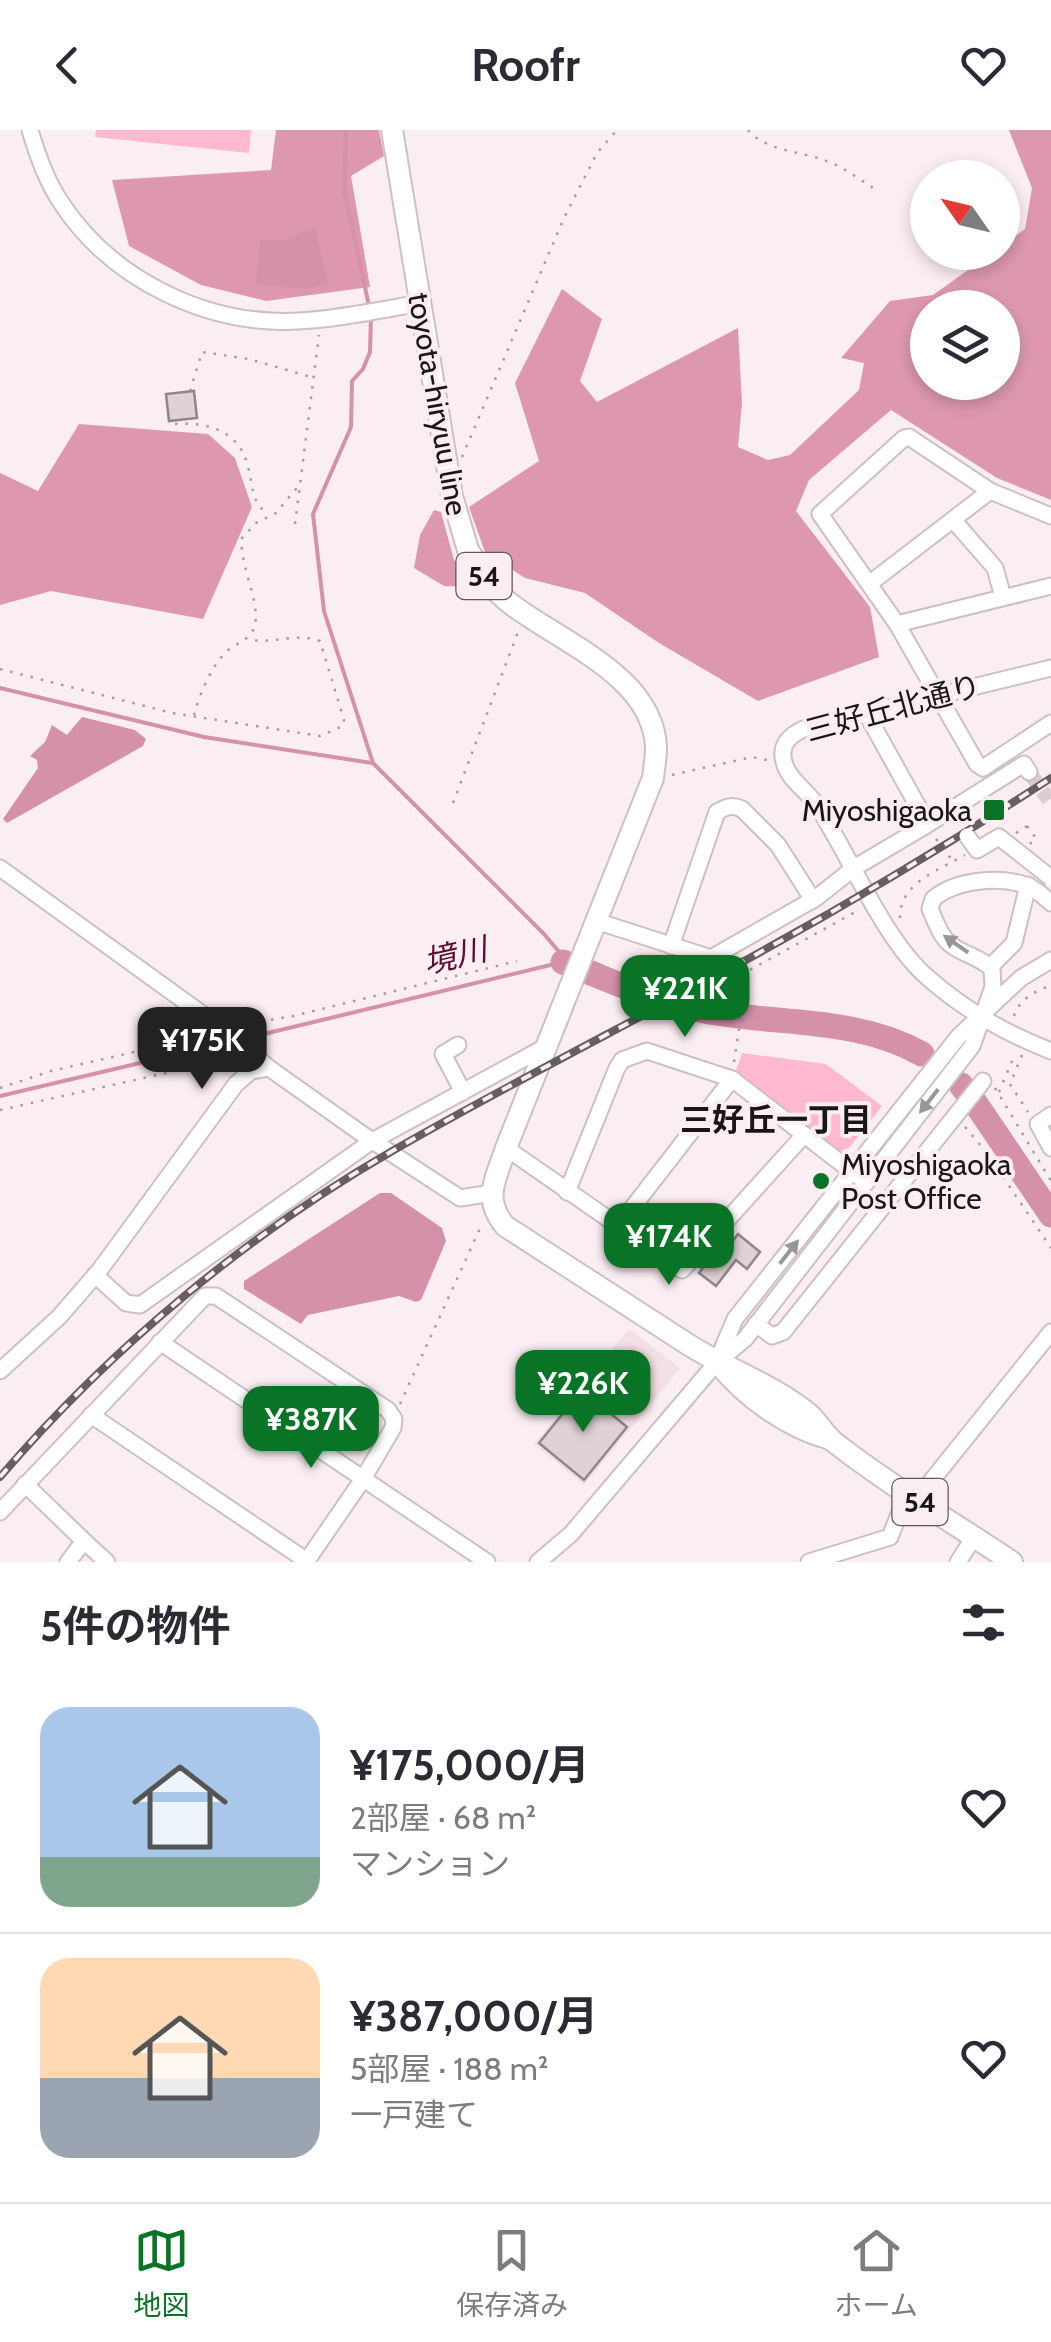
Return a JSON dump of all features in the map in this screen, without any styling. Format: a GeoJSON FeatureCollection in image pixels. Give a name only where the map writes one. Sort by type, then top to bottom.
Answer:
{"type":"FeatureCollection","features":[{"type":"Feature","properties":{"kind":"main road","name":"toyota-hiryuu line"},"geometry":{"type":"LineString","coordinates":[[392,130],[450,486],[461,532],[476,565],[493,588],[528,618],[605,667],[636,693],[646,708],[656,745],[653,778],[506,1148],[492,1199]]}},
{"type":"Feature","properties":{"kind":"main road","name":"54"},"geometry":{"type":"LineString","coordinates":[[492,1199],[506,1226],[717,1362],[734,1384],[754,1398],[806,1432],[830,1439],[1012,1562]]}},
{"type":"Feature","properties":{"kind":"street"},"geometry":{"type":"LineString","coordinates":[[30,130],[66,210],[103,249],[143,281],[217,313],[263,321],[321,319],[420,303]]}},
{"type":"Feature","properties":{"kind":"street"},"geometry":{"type":"LineString","coordinates":[[1051,516],[990,490],[914,438],[904,438],[820,514],[897,624],[977,764],[983,768],[1051,723]]}},
{"type":"Feature","properties":{"kind":"street"},"geometry":{"type":"LineString","coordinates":[[870,584],[990,490]]}},
{"type":"Feature","properties":{"kind":"street"},"geometry":{"type":"LineString","coordinates":[[954,522],[995,568],[1003,597]]}},
{"type":"Feature","properties":{"kind":"street"},"geometry":{"type":"LineString","coordinates":[[897,624],[1051,586]]}},
{"type":"Feature","properties":{"kind":"street","name":"三好丘北通り"},"geometry":{"type":"LineString","coordinates":[[1051,668],[800,730],[785,742],[784,762],[789,774],[814,801],[901,946],[924,975],[980,1019],[1051,1051]]}},
{"type":"Feature","properties":{"kind":"street"},"geometry":{"type":"LineString","coordinates":[[866,713],[925,819],[925,826]]}},
{"type":"Feature","properties":{"kind":"street"},"geometry":{"type":"LineString","coordinates":[[592,931],[711,958],[813,900],[854,868],[1024,764],[1029,772]]}},
{"type":"Feature","properties":{"kind":"street"},"geometry":{"type":"LineString","coordinates":[[671,946],[717,812],[726,807],[742,810],[778,845],[813,900]]}},
{"type":"Feature","properties":{"kind":"street"},"geometry":{"type":"LineString","coordinates":[[967,836],[977,850],[999,837],[1051,878]]}},
{"type":"Feature","properties":{"kind":"street"},"geometry":{"type":"LineString","coordinates":[[0,868],[372,1141],[460,1198],[492,1199]]}},
{"type":"Feature","properties":{"kind":"street"},"geometry":{"type":"LineString","coordinates":[[538,1562],[571,1534],[717,1362],[745,1339],[972,1046],[993,987],[990,967],[982,959],[950,945],[930,909],[934,899],[960,886],[989,881],[1028,886],[1051,902]]}},
{"type":"Feature","properties":{"kind":"street"},"geometry":{"type":"LineString","coordinates":[[990,967],[1014,943],[1028,886]]}},
{"type":"Feature","properties":{"kind":"street"},"geometry":{"type":"LineString","coordinates":[[717,1362],[735,1320],[955,1041],[1021,978],[1051,960]]}},
{"type":"Feature","properties":{"kind":"street"},"geometry":{"type":"LineString","coordinates":[[458,1045],[443,1054],[463,1092]]}},
{"type":"Feature","properties":{"kind":"street"},"geometry":{"type":"LineString","coordinates":[[95,1275],[131,1306],[140,1305],[372,1141],[547,1046]]}},
{"type":"Feature","properties":{"kind":"street"},"geometry":{"type":"LineString","coordinates":[[567,1192],[622,1060],[647,1052],[732,1079],[866,1183]]}},
{"type":"Feature","properties":{"kind":"street"},"geometry":{"type":"LineString","coordinates":[[0,1371],[59,1317],[95,1275],[258,1059]]}},
{"type":"Feature","properties":{"kind":"street"},"geometry":{"type":"LineString","coordinates":[[619,1225],[732,1079]]}},
{"type":"Feature","properties":{"kind":"street"},"geometry":{"type":"LineString","coordinates":[[756,1324],[772,1336],[783,1332],[983,1081]]}},
{"type":"Feature","properties":{"kind":"street"},"geometry":{"type":"LineString","coordinates":[[1045,1120],[1051,1148]]}},
{"type":"Feature","properties":{"kind":"street"},"geometry":{"type":"LineString","coordinates":[[506,1148],[685,1269],[804,1135]]}},
{"type":"Feature","properties":{"kind":"street"},"geometry":{"type":"LineString","coordinates":[[0,1512],[24,1484],[205,1296],[216,1296],[388,1410],[394,1418],[394,1428],[364,1479],[306,1561],[91,1416]]}},
{"type":"Feature","properties":{"kind":"street"},"geometry":{"type":"LineString","coordinates":[[809,1562],[890,1537],[911,1497],[1051,1332]]}},
{"type":"Feature","properties":{"kind":"street"},"geometry":{"type":"LineString","coordinates":[[160,1342],[487,1562]]}},
{"type":"Feature","properties":{"kind":"street"},"geometry":{"type":"LineString","coordinates":[[24,1484],[108,1562]]}},
{"type":"Feature","properties":{"kind":"street"},"geometry":{"type":"LineString","coordinates":[[958,1562],[974,1537]]}},
{"type":"Feature","properties":{"kind":"street"},"geometry":{"type":"LineString","coordinates":[[68,1562],[84,1541]]}},
{"type":"Feature","properties":{"kind":"path"},"geometry":{"type":"LineString","coordinates":[[450,486],[564,218],[597,153],[617,130]]}},
{"type":"Feature","properties":{"kind":"path"},"geometry":{"type":"LineString","coordinates":[[748,130],[757,140],[829,161],[875,189]]}},
{"type":"Feature","properties":{"kind":"path"},"geometry":{"type":"LineString","coordinates":[[295,524],[321,319]]}},
{"type":"Feature","properties":{"kind":"path"},"geometry":{"type":"LineString","coordinates":[[190,391],[202,352],[248,359],[314,378]]}},
{"type":"Feature","properties":{"kind":"path"},"geometry":{"type":"LineString","coordinates":[[174,424],[202,422],[236,444],[247,461],[258,506],[269,516]]}},
{"type":"Feature","properties":{"kind":"path"},"geometry":{"type":"LineString","coordinates":[[194,715],[218,664],[228,651],[247,640],[254,629],[256,616],[242,538],[256,522],[284,505],[300,484]]}},
{"type":"Feature","properties":{"kind":"path"},"geometry":{"type":"LineString","coordinates":[[453,804],[506,659],[528,618]]}},
{"type":"Feature","properties":{"kind":"path"},"geometry":{"type":"LineString","coordinates":[[0,669],[172,713],[320,736],[343,726],[320,641],[247,640]]}},
{"type":"Feature","properties":{"kind":"path"},"geometry":{"type":"LineString","coordinates":[[653,778],[752,757],[784,762]]}},
{"type":"Feature","properties":{"kind":"path"},"geometry":{"type":"LineString","coordinates":[[925,826],[954,862]]}},
{"type":"Feature","properties":{"kind":"path"},"geometry":{"type":"LineString","coordinates":[[1009,829],[1029,845],[1036,838],[1028,826]]}},
{"type":"Feature","properties":{"kind":"path"},"geometry":{"type":"LineString","coordinates":[[736,1053],[748,971],[874,902]]}},
{"type":"Feature","properties":{"kind":"path"},"geometry":{"type":"LineString","coordinates":[[0,1088],[51,1071],[516,961]]}},
{"type":"Feature","properties":{"kind":"path"},"geometry":{"type":"LineString","coordinates":[[1013,1022],[1016,1010],[1032,992],[1051,985]]}},
{"type":"Feature","properties":{"kind":"path"},"geometry":{"type":"LineString","coordinates":[[998,1094],[1016,1052]]}},
{"type":"Feature","properties":{"kind":"path"},"geometry":{"type":"LineString","coordinates":[[1022,1054],[1010,1084],[1033,1121],[1045,1120]]}},
{"type":"Feature","properties":{"kind":"path"},"geometry":{"type":"LineString","coordinates":[[0,1110],[193,1065],[229,1058],[258,1059]]}},
{"type":"Feature","properties":{"kind":"path"},"geometry":{"type":"LineString","coordinates":[[983,1081],[993,1083],[1051,1182]]}},
{"type":"Feature","properties":{"kind":"path"},"geometry":{"type":"LineString","coordinates":[[954,1116],[986,1153],[1051,1248]]}},
{"type":"Feature","properties":{"kind":"path"},"geometry":{"type":"LineString","coordinates":[[394,1418],[492,1199]]}},
{"type":"Feature","properties":{"kind":"shaded area"},"geometry":{"type":"Polygon","coordinates":[[[96,130],[251,130],[249,153],[95,137],[96,130]]]}},
{"type":"Feature","properties":{"kind":"shaded area"},"geometry":{"type":"Polygon","coordinates":[[[276,130],[379,130],[384,156],[351,176],[370,287],[266,301],[201,285],[129,246],[112,180],[271,170],[276,130]]]}},
{"type":"Feature","properties":{"kind":"shaded area"},"geometry":{"type":"Polygon","coordinates":[[[1009,130],[1051,130],[1051,500],[997,478],[891,410],[809,480],[796,511],[870,607],[879,657],[758,701],[659,643],[585,593],[525,578],[485,552],[469,507],[539,461],[515,383],[562,289],[602,319],[580,381],[597,402],[738,328],[742,403],[738,447],[768,460],[790,455],[859,390],[864,363],[841,358],[890,301],[910,298],[910,400],[1020,400],[1020,290],[940,290],[968,270],[1020,270],[1020,233],[1025,229],[1032,188],[1009,130]]]}},
{"type":"Feature","properties":{"kind":"shaded area"},"geometry":{"type":"Polygon","coordinates":[[[315,227],[328,284],[303,289],[256,284],[260,240],[286,240],[315,227]]]}},
{"type":"Feature","properties":{"kind":"shaded area"},"geometry":{"type":"Polygon","coordinates":[[[79,424],[208,434],[235,458],[252,507],[203,619],[51,591],[0,605],[0,473],[38,491],[79,424]]]}},
{"type":"Feature","properties":{"kind":"shaded area"},"geometry":{"type":"Polygon","coordinates":[[[434,510],[441,512],[454,560],[473,587],[444,586],[414,568],[420,535],[434,510]]]}},
{"type":"Feature","properties":{"kind":"shaded area"},"geometry":{"type":"Polygon","coordinates":[[[82,717],[135,730],[146,739],[143,746],[7,823],[3,819],[38,768],[37,760],[30,756],[45,742],[52,725],[67,735],[82,717]]]}},
{"type":"Feature","properties":{"kind":"shaded area"},"geometry":{"type":"Polygon","coordinates":[[[742,1053],[826,1064],[882,1106],[850,1147],[837,1153],[735,1074],[742,1053]]]}},
{"type":"Feature","properties":{"kind":"shaded area"},"geometry":{"type":"Polygon","coordinates":[[[380,1193],[391,1193],[442,1228],[446,1241],[421,1300],[399,1296],[308,1315],[301,1324],[244,1289],[244,1281],[380,1193]]]}},
{"type":"Feature","properties":{"kind":"shaded area"},"geometry":{"type":"Polygon","coordinates":[[[629,1329],[680,1368],[584,1485],[534,1444],[629,1329]]]}},
{"type":"Feature","properties":{"kind":"building"},"geometry":{"type":"Polygon","coordinates":[[[194,391],[197,418],[169,421],[166,394],[194,391]]]}},
{"type":"Feature","properties":{"kind":"building"},"geometry":{"type":"Polygon","coordinates":[[[738,1234],[760,1252],[747,1269],[736,1260],[716,1286],[699,1273],[714,1253],[720,1258],[738,1234]]]}},
{"type":"Feature","properties":{"kind":"building"},"geometry":{"type":"Polygon","coordinates":[[[582,1390],[627,1427],[584,1480],[539,1443],[582,1390]]]}},
{"type":"Feature","properties":{"kind":"waterway"},"geometry":{"type":"LineString","coordinates":[[346,130],[344,190],[369,306]]}},
{"type":"Feature","properties":{"kind":"waterway"},"geometry":{"type":"LineString","coordinates":[[243,1039],[563,962],[544,934],[373,763],[324,611],[313,514],[351,427],[352,381],[363,369],[370,352],[371,315]]}},
{"type":"Feature","properties":{"kind":"waterway"},"geometry":{"type":"LineString","coordinates":[[0,688],[204,737],[372,763]]}},
{"type":"Feature","properties":{"kind":"waterway","name":"境川"},"geometry":{"type":"LineString","coordinates":[[563,962],[678,1005],[839,1027],[868,1033],[922,1054]]}},
{"type":"Feature","properties":{"kind":"waterway","name":"境川"},"geometry":{"type":"LineString","coordinates":[[0,1096],[229,1042]]}},
{"type":"Feature","properties":{"kind":"waterway","name":"境川"},"geometry":{"type":"LineString","coordinates":[[961,1085],[1051,1215]]}},
{"type":"Feature","properties":{"kind":"tunnel"},"geometry":{"type":"LineString","coordinates":[[1029,772],[1049,800]]}},
{"type":"Feature","properties":{"kind":"railway"},"geometry":{"type":"LineString","coordinates":[[0,1477],[134,1339],[234,1257],[339,1183],[824,917],[1051,778]]}},
{"type":"Feature","properties":{"kind":"place","name":"Miyoshigaoka"},"geometry":{"type":"Point","coordinates":[994,810]}},
{"type":"Feature","properties":{"kind":"place","name":"Miyoshigaoka Post Office"},"geometry":{"type":"Point","coordinates":[821,1181]}},
{"type":"Feature","properties":{"kind":"district","name":"三好丘一丁目"},"geometry":{"type":"Point","coordinates":[776,1119]}}]}
